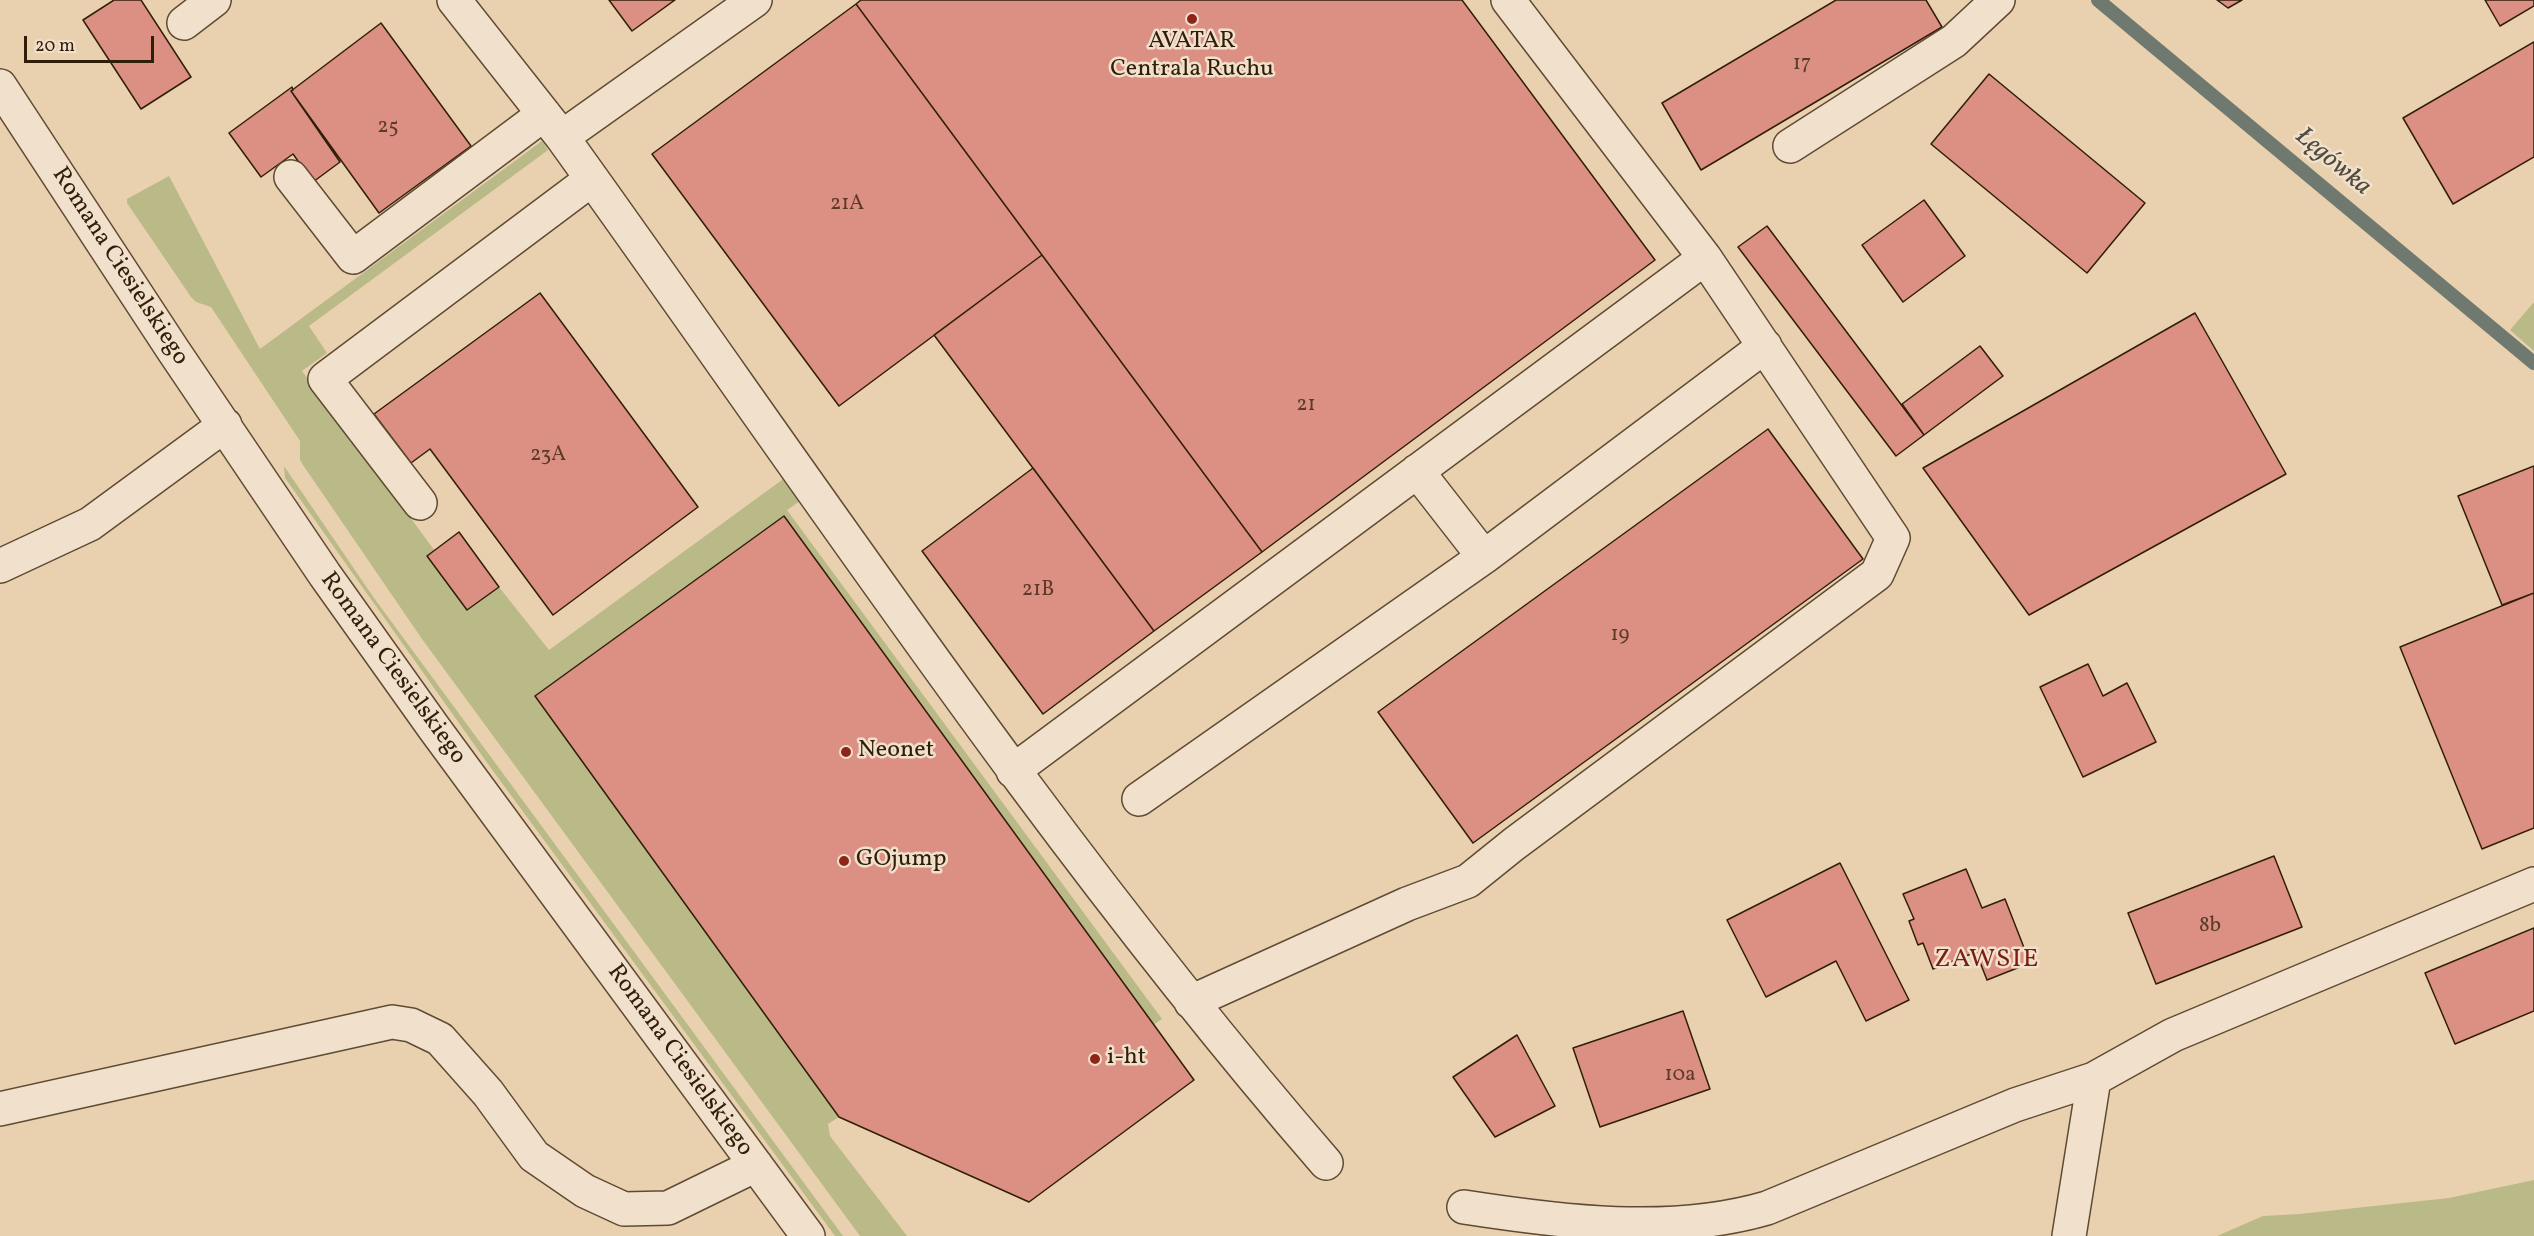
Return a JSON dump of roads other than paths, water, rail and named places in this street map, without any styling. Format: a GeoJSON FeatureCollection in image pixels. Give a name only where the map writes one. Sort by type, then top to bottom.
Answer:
{"type":"FeatureCollection","features":[{"type":"Feature","properties":{"kind":"street"},"geometry":{"type":"LineString","coordinates":[[184,23],[214,0]]}},
{"type":"Feature","properties":{"kind":"street"},"geometry":{"type":"LineString","coordinates":[[454,0],[592,179],[1013,771],[1243,1068],[1326,1163]]}},
{"type":"Feature","properties":{"kind":"street"},"geometry":{"type":"LineString","coordinates":[[291,177],[353,257],[553,126],[755,0]]}},
{"type":"Feature","properties":{"kind":"street"},"geometry":{"type":"LineString","coordinates":[[1191,1002],[1407,904],[1468,881],[1877,574],[1893,538],[1705,258],[1508,0]]}},
{"type":"Feature","properties":{"kind":"street"},"geometry":{"type":"LineString","coordinates":[[1790,146],[1954,41],[1998,0]]}},
{"type":"Feature","properties":{"kind":"street","name":"Romana Ciesielskiego"},"geometry":{"type":"LineString","coordinates":[[0,86],[173,350],[325,575],[434,728],[808,1236]]}},
{"type":"Feature","properties":{"kind":"street"},"geometry":{"type":"LineString","coordinates":[[420,503],[325,379],[592,179]]}},
{"type":"Feature","properties":{"kind":"street"},"geometry":{"type":"LineString","coordinates":[[1013,771],[1705,258]]}},
{"type":"Feature","properties":{"kind":"street"},"geometry":{"type":"LineString","coordinates":[[1139,799],[1484,557],[1765,346]]}},
{"type":"Feature","properties":{"kind":"street"},"geometry":{"type":"LineString","coordinates":[[0,566],[90,524],[225,425]]}},
{"type":"Feature","properties":{"kind":"street"},"geometry":{"type":"LineString","coordinates":[[1417,471],[1484,557]]}},
{"type":"Feature","properties":{"kind":"street"},"geometry":{"type":"LineString","coordinates":[[1464,1207],[1574,1222],[1691,1222],[1747,1214],[1767,1208],[2015,1105],[2094,1079],[2173,1035],[2534,884]]}},
{"type":"Feature","properties":{"kind":"street"},"geometry":{"type":"LineString","coordinates":[[0,1109],[392,1022],[411,1025],[440,1039],[488,1093],[534,1156],[585,1191],[624,1209],[668,1208],[756,1165]]}},
{"type":"Feature","properties":{"kind":"street"},"geometry":{"type":"LineString","coordinates":[[2069,1236],[2094,1079]]}},
{"type":"Feature","properties":{"kind":"waterway","name":"Łęgówka"},"geometry":{"type":"LineString","coordinates":[[2098,0],[2534,363]]}},
{"type":"Feature","properties":{"kind":"place","name":"AVATAR Centrala Ruchu"},"geometry":{"type":"Point","coordinates":[1192,19]}},
{"type":"Feature","properties":{"kind":"place","name":"Neonet"},"geometry":{"type":"Point","coordinates":[846,752]}},
{"type":"Feature","properties":{"kind":"place","name":"GOjump"},"geometry":{"type":"Point","coordinates":[844,861]}},
{"type":"Feature","properties":{"kind":"place","name":"i-ht"},"geometry":{"type":"Point","coordinates":[1095,1059]}},
{"type":"Feature","properties":{"kind":"district","name":"ZAWSIE"},"geometry":{"type":"Point","coordinates":[1987,961]}}]}
